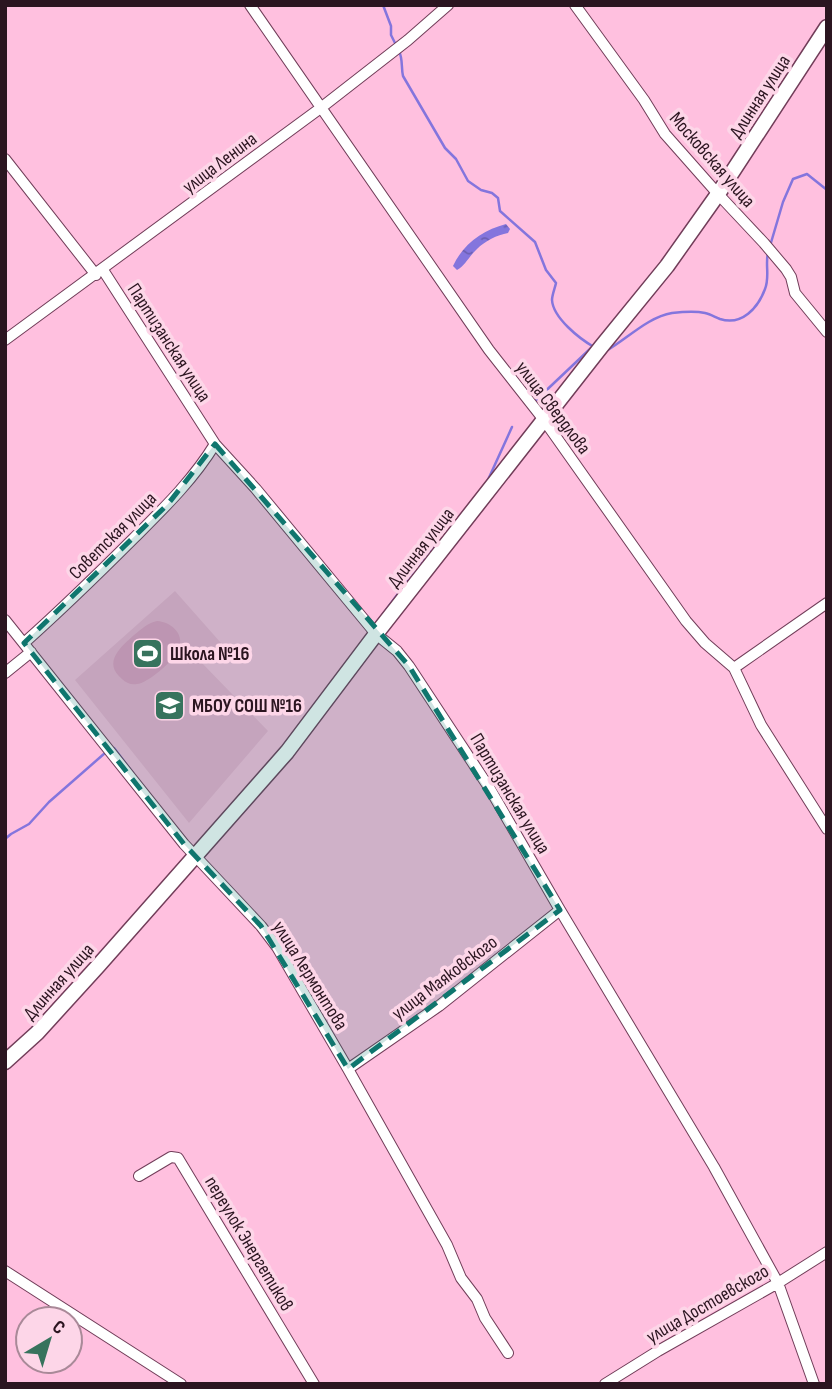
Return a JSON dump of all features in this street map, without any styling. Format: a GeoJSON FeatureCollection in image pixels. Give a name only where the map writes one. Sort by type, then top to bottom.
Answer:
{"type":"FeatureCollection","features":[{"type":"Feature","properties":{"kind":"main road","name":"Длинная улица"},"geometry":{"type":"LineString","coordinates":[[5,1062],[37,1033],[287,752],[376,634],[667,266],[718,194],[827,27]]}},
{"type":"Feature","properties":{"kind":"street","name":"улица Свердлова"},"geometry":{"type":"LineString","coordinates":[[250,5],[489,350],[544,420],[686,621],[705,643],[734,668],[761,725],[827,829]]}},
{"type":"Feature","properties":{"kind":"street","name":"улица Ленина"},"geometry":{"type":"LineString","coordinates":[[5,340],[322,107],[448,5]]}},
{"type":"Feature","properties":{"kind":"street","name":"Московская улица"},"geometry":{"type":"LineString","coordinates":[[575,5],[644,100],[665,134],[778,259],[791,277],[794,293],[827,332]]}},
{"type":"Feature","properties":{"kind":"street","name":"Партизанская улица"},"geometry":{"type":"LineString","coordinates":[[5,159],[99,272],[215,444],[256,489],[376,634],[397,651],[446,720],[490,789],[714,1167],[778,1283],[814,1384]]}},
{"type":"Feature","properties":{"kind":"street","name":"Советская улица"},"geometry":{"type":"LineString","coordinates":[[24,643],[169,504],[201,467],[215,444]]}},
{"type":"Feature","properties":{"kind":"street"},"geometry":{"type":"LineString","coordinates":[[734,668],[827,603]]}},
{"type":"Feature","properties":{"kind":"street","name":"улица Лермонтова"},"geometry":{"type":"LineString","coordinates":[[5,620],[195,856],[261,926],[277,947],[447,1245],[461,1279],[477,1299],[485,1318],[508,1353]]}},
{"type":"Feature","properties":{"kind":"street"},"geometry":{"type":"LineString","coordinates":[[5,673],[31,652]]}},
{"type":"Feature","properties":{"kind":"street","name":"улица Маяковского"},"geometry":{"type":"LineString","coordinates":[[348,1069],[439,1006],[560,910]]}},
{"type":"Feature","properties":{"kind":"street","name":"переулок Энергетиков"},"geometry":{"type":"LineString","coordinates":[[139,1176],[171,1157],[178,1158],[314,1384]]}},
{"type":"Feature","properties":{"kind":"street","name":"улица Достоевского"},"geometry":{"type":"LineString","coordinates":[[605,1384],[827,1252]]}},
{"type":"Feature","properties":{"kind":"street"},"geometry":{"type":"LineString","coordinates":[[5,1271],[181,1384]]}},
{"type":"Feature","properties":{"kind":"highlighted area"},"geometry":{"type":"Polygon","coordinates":[[[215,444],[409,666],[560,910],[348,1069],[261,926],[184,844],[24,643],[168,504],[215,444]]]}},
{"type":"Feature","properties":{"kind":"shaded area","name":"МБОУ СОШ №16"},"geometry":{"type":"Polygon","coordinates":[[[175,591],[221,643],[201,662],[268,731],[189,823],[75,680],[175,591]]]}},
{"type":"Feature","properties":{"kind":"shaded area","name":"Школа №16"},"geometry":{"type":"Polygon","coordinates":[[[157,621],[176,630],[180,640],[178,651],[147,680],[137,684],[127,683],[116,673],[116,655],[134,635],[157,621]]]}},
{"type":"Feature","properties":{"kind":"water"},"geometry":{"type":"Polygon","coordinates":[[[506,224],[510,229],[508,233],[484,243],[457,270],[453,266],[462,251],[475,239],[506,224]]]}},
{"type":"Feature","properties":{"kind":"waterway"},"geometry":{"type":"LineString","coordinates":[[383,5],[396,45]]}},
{"type":"Feature","properties":{"kind":"waterway"},"geometry":{"type":"LineString","coordinates":[[399,51],[403,76],[445,148],[456,159],[468,181],[498,198],[500,211],[535,242],[546,270],[556,283],[552,300],[557,314],[575,333],[594,347]]}},
{"type":"Feature","properties":{"kind":"waterway"},"geometry":{"type":"LineString","coordinates":[[770,246],[793,179],[807,174],[827,190]]}},
{"type":"Feature","properties":{"kind":"waterway"},"geometry":{"type":"LineString","coordinates":[[606,351],[663,315],[701,312],[720,319],[742,318],[758,303],[765,289],[768,252]]}},
{"type":"Feature","properties":{"kind":"waterway"},"geometry":{"type":"LineString","coordinates":[[535,401],[591,348]]}},
{"type":"Feature","properties":{"kind":"waterway"},"geometry":{"type":"LineString","coordinates":[[487,482],[512,427]]}},
{"type":"Feature","properties":{"kind":"waterway"},"geometry":{"type":"LineString","coordinates":[[419,566],[439,542]]}},
{"type":"Feature","properties":{"kind":"waterway"},"geometry":{"type":"LineString","coordinates":[[374,626],[415,571]]}},
{"type":"Feature","properties":{"kind":"waterway"},"geometry":{"type":"LineString","coordinates":[[114,748],[133,773]]}},
{"type":"Feature","properties":{"kind":"waterway"},"geometry":{"type":"LineString","coordinates":[[5,839],[29,824],[49,802],[105,753]]}},
{"type":"Feature","properties":{"kind":"place","name":"Школа №16"},"geometry":{"type":"Point","coordinates":[147,653]}},
{"type":"Feature","properties":{"kind":"place","name":"МБОУ СОШ №16"},"geometry":{"type":"Point","coordinates":[169,705]}}]}
